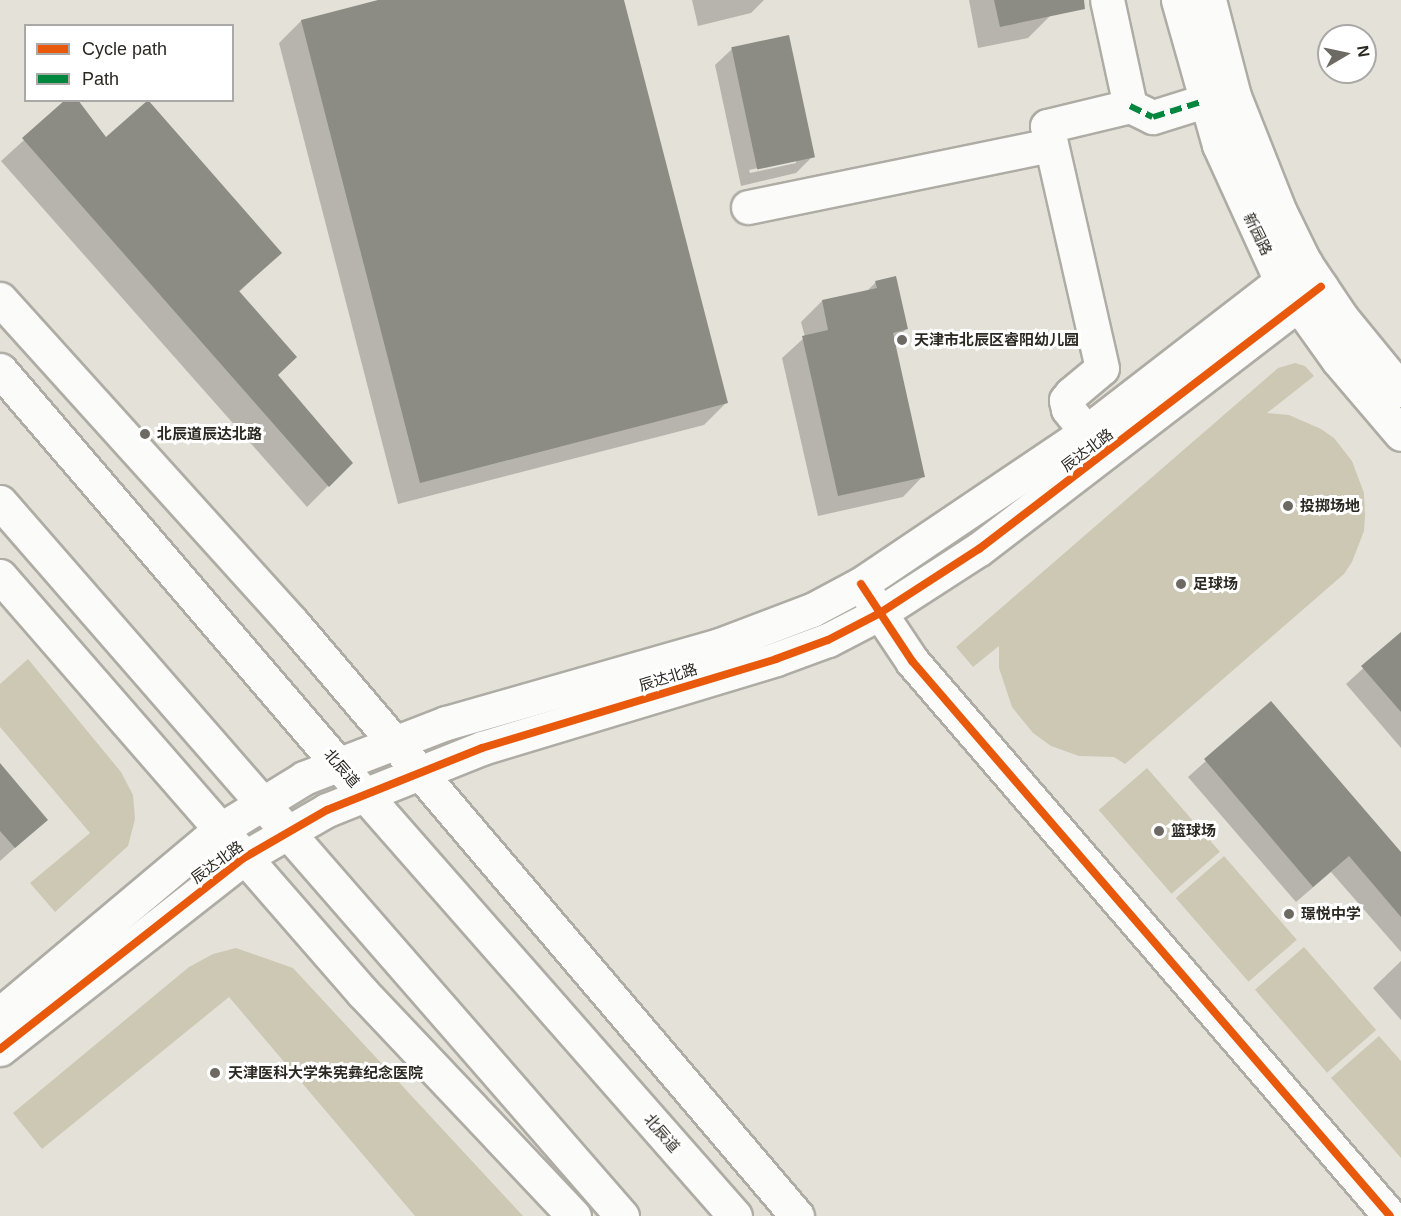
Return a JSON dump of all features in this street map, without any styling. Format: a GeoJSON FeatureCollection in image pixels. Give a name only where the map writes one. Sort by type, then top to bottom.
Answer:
{"type":"FeatureCollection","features":[{"type":"Feature","properties":{"kind":"street"},"geometry":{"type":"LineString","coordinates":[[1107,0],[1130,106]]}},
{"type":"Feature","properties":{"kind":"street","name":"新园路"},"geometry":{"type":"LineString","coordinates":[[1178,0],[1204,101],[1238,191],[1401,435]]}},
{"type":"Feature","properties":{"kind":"street","name":"新园路"},"geometry":{"type":"LineString","coordinates":[[1209,0],[1234,96],[1301,284],[1401,390]]}},
{"type":"Feature","properties":{"kind":"street"},"geometry":{"type":"LineString","coordinates":[[1095,443],[1068,409],[1066,400],[1102,368],[1047,126],[1130,106],[1153,117],[1204,101]]}},
{"type":"Feature","properties":{"kind":"street"},"geometry":{"type":"LineString","coordinates":[[748,207],[1051,145]]}},
{"type":"Feature","properties":{"kind":"street","name":"辰达北路"},"geometry":{"type":"LineString","coordinates":[[0,1049],[242,859],[285,833],[364,793],[418,771],[532,732],[776,659],[828,640],[879,613],[979,549],[1095,443],[1301,284]]}},
{"type":"Feature","properties":{"kind":"street"},"geometry":{"type":"LineString","coordinates":[[0,299],[291,621],[798,1216]]}},
{"type":"Feature","properties":{"kind":"street","name":"北辰道"},"geometry":{"type":"LineString","coordinates":[[0,370],[337,763],[735,1216]]}},
{"type":"Feature","properties":{"kind":"street","name":"辰达北路"},"geometry":{"type":"LineString","coordinates":[[0,1014],[218,831],[261,803],[337,763],[392,741],[717,646],[812,610],[861,584],[1095,443]]}},
{"type":"Feature","properties":{"kind":"street"},"geometry":{"type":"LineString","coordinates":[[0,502],[285,833],[622,1216]]}},
{"type":"Feature","properties":{"kind":"street"},"geometry":{"type":"LineString","coordinates":[[0,576],[242,859],[363,993],[574,1216]]}},
{"type":"Feature","properties":{"kind":"street"},"geometry":{"type":"LineString","coordinates":[[861,584],[912,661],[1390,1216]]}},
{"type":"Feature","properties":{"kind":"shaded area"},"geometry":{"type":"Polygon","coordinates":[[[1295,363],[1305,366],[1314,376],[1267,413],[1289,415],[1321,429],[1334,438],[1352,461],[1364,493],[1365,514],[1364,531],[1352,562],[1344,574],[1125,764],[1114,757],[1079,756],[1051,746],[1033,733],[1012,707],[999,668],[999,646],[973,667],[956,647],[1278,368],[1295,363]]]}},
{"type":"Feature","properties":{"kind":"shaded area"},"geometry":{"type":"Polygon","coordinates":[[[28,659],[121,772],[133,795],[135,819],[128,846],[55,912],[30,883],[90,833],[0,727],[0,684],[28,659]]]}},
{"type":"Feature","properties":{"kind":"shaded area","name":"篮球场"},"geometry":{"type":"Polygon","coordinates":[[[1147,768],[1220,852],[1172,894],[1099,810],[1147,768]]]}},
{"type":"Feature","properties":{"kind":"shaded area","name":"篮球场"},"geometry":{"type":"Polygon","coordinates":[[[1224,856],[1297,940],[1249,982],[1176,898],[1224,856]]]}},
{"type":"Feature","properties":{"kind":"shaded area"},"geometry":{"type":"Polygon","coordinates":[[[1304,947],[1376,1030],[1327,1073],[1255,990],[1304,947]]]}},
{"type":"Feature","properties":{"kind":"shaded area"},"geometry":{"type":"Polygon","coordinates":[[[236,948],[293,968],[523,1216],[415,1216],[229,997],[42,1149],[13,1113],[189,967],[213,954],[236,948]]]}},
{"type":"Feature","properties":{"kind":"shaded area"},"geometry":{"type":"Polygon","coordinates":[[[1379,1036],[1401,1061],[1401,1158],[1331,1078],[1379,1036]]]}},
{"type":"Feature","properties":{"kind":"building"},"geometry":{"type":"Polygon","coordinates":[[[378,0],[624,0],[728,403],[420,483],[301,20],[378,0]]]}},
{"type":"Feature","properties":{"kind":"building"},"geometry":{"type":"Polygon","coordinates":[[[994,0],[1084,0],[1085,9],[1000,27],[994,0]]]}},
{"type":"Feature","properties":{"kind":"building"},"geometry":{"type":"Polygon","coordinates":[[[789,35],[815,157],[757,170],[731,47],[789,35]]]}},
{"type":"Feature","properties":{"kind":"building"},"geometry":{"type":"Polygon","coordinates":[[[63,102],[80,102],[106,137],[146,102],[150,102],[282,253],[239,291],[297,357],[278,375],[353,463],[329,487],[22,138],[63,102]]]}},
{"type":"Feature","properties":{"kind":"building"},"geometry":{"type":"Polygon","coordinates":[[[896,276],[908,329],[893,333],[925,477],[838,496],[802,336],[828,330],[822,300],[877,288],[875,281],[896,276]]]}},
{"type":"Feature","properties":{"kind":"building"},"geometry":{"type":"Polygon","coordinates":[[[1401,632],[1401,712],[1361,666],[1401,632]]]}},
{"type":"Feature","properties":{"kind":"building"},"geometry":{"type":"Polygon","coordinates":[[[1271,701],[1401,852],[1401,917],[1349,856],[1313,887],[1204,759],[1271,701]]]}},
{"type":"Feature","properties":{"kind":"building"},"geometry":{"type":"Polygon","coordinates":[[[0,763],[48,820],[15,848],[0,831],[0,763]]]}},
{"type":"Feature","properties":{"kind":"marked path"},"geometry":{"type":"LineString","coordinates":[[1130,106],[1153,117],[1204,101]]}},
{"type":"Feature","properties":{"kind":"cycle path"},"geometry":{"type":"LineString","coordinates":[[0,1049],[242,859],[327,810],[482,748],[776,659],[828,640],[880,613],[979,549],[1321,287]]}},
{"type":"Feature","properties":{"kind":"cycle path"},"geometry":{"type":"LineString","coordinates":[[861,584],[912,661],[1390,1216]]}},
{"type":"Feature","properties":{"kind":"place","name":"天津市北辰区睿阳幼儿园"},"geometry":{"type":"Point","coordinates":[902,340]}},
{"type":"Feature","properties":{"kind":"place","name":"北辰道辰达北路"},"geometry":{"type":"Point","coordinates":[145,434]}},
{"type":"Feature","properties":{"kind":"place","name":"投掷场地"},"geometry":{"type":"Point","coordinates":[1288,506]}},
{"type":"Feature","properties":{"kind":"place","name":"足球场"},"geometry":{"type":"Point","coordinates":[1181,584]}},
{"type":"Feature","properties":{"kind":"place","name":"篮球场"},"geometry":{"type":"Point","coordinates":[1159,831]}},
{"type":"Feature","properties":{"kind":"place","name":"璟悦中学"},"geometry":{"type":"Point","coordinates":[1289,914]}},
{"type":"Feature","properties":{"kind":"place","name":"天津医科大学朱宪彝纪念医院"},"geometry":{"type":"Point","coordinates":[215,1073]}}]}
